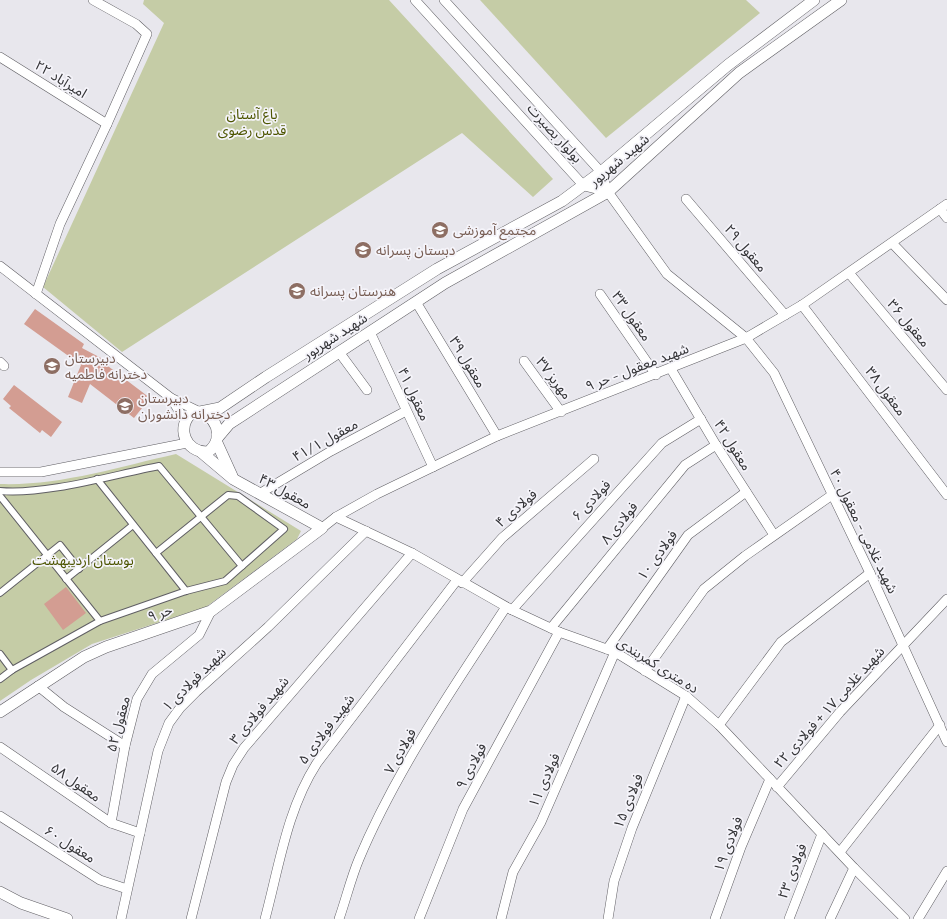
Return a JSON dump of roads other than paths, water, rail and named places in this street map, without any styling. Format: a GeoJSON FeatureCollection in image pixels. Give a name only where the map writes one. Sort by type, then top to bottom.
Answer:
{"type":"FeatureCollection","features":[{"type":"Feature","properties":{"kind":"street"},"geometry":{"type":"LineString","coordinates":[[36,294],[60,224],[147,34],[136,24],[93,0]]}},
{"type":"Feature","properties":{"kind":"street","name":"بولوار بصیرت"},"geometry":{"type":"LineString","coordinates":[[415,0],[584,186]]}},
{"type":"Feature","properties":{"kind":"street","name":"بولوار بصیرت"},"geometry":{"type":"LineString","coordinates":[[444,0],[601,172],[608,192]]}},
{"type":"Feature","properties":{"kind":"street","name":"شهید شهریور"},"geometry":{"type":"LineString","coordinates":[[217,440],[228,424],[416,302],[445,284],[608,192],[739,73],[841,0]]}},
{"type":"Feature","properties":{"kind":"street","name":"شهید شهریور"},"geometry":{"type":"LineString","coordinates":[[200,412],[220,408],[266,377],[437,270],[562,201],[601,172],[728,64],[810,1]]}},
{"type":"Feature","properties":{"kind":"street","name":"امیرآباد ۲۲"},"geometry":{"type":"LineString","coordinates":[[0,57],[107,124]]}},
{"type":"Feature","properties":{"kind":"street"},"geometry":{"type":"LineString","coordinates":[[584,186],[608,192]]}},
{"type":"Feature","properties":{"kind":"street","name":"شهید غلامی - معقول ۴۰"},"geometry":{"type":"LineString","coordinates":[[608,192],[667,274],[746,338],[774,372],[870,573],[947,742]]}},
{"type":"Feature","properties":{"kind":"street","name":"معقول ۲۹"},"geometry":{"type":"LineString","coordinates":[[686,198],[785,315]]}},
{"type":"Feature","properties":{"kind":"street"},"geometry":{"type":"LineString","coordinates":[[944,206],[947,218]]}},
{"type":"Feature","properties":{"kind":"street","name":"شهید معقول - حر ۹"},"geometry":{"type":"LineString","coordinates":[[322,528],[336,517],[377,494],[497,436],[562,412],[746,338],[802,305],[850,273],[944,206]]}},
{"type":"Feature","properties":{"kind":"street"},"geometry":{"type":"LineString","coordinates":[[892,242],[947,300]]}},
{"type":"Feature","properties":{"kind":"street"},"geometry":{"type":"LineString","coordinates":[[0,266],[171,398],[206,414],[214,422],[217,440],[233,479]]}},
{"type":"Feature","properties":{"kind":"street","name":"معقول ۳۶"},"geometry":{"type":"LineString","coordinates":[[850,273],[947,390]]}},
{"type":"Feature","properties":{"kind":"street","name":"معقول ۳۳"},"geometry":{"type":"LineString","coordinates":[[600,294],[656,375]]}},
{"type":"Feature","properties":{"kind":"street","name":"معقول ۳۹"},"geometry":{"type":"LineString","coordinates":[[416,302],[497,436]]}},
{"type":"Feature","properties":{"kind":"street","name":"معقول ۳۸"},"geometry":{"type":"LineString","coordinates":[[802,305],[947,495]]}},
{"type":"Feature","properties":{"kind":"street","name":"معقول ۴۱"},"geometry":{"type":"LineString","coordinates":[[370,332],[433,467]]}},
{"type":"Feature","properties":{"kind":"street"},"geometry":{"type":"LineString","coordinates":[[339,352],[367,390]]}},
{"type":"Feature","properties":{"kind":"street","name":"مهریز ۳۷"},"geometry":{"type":"LineString","coordinates":[[524,361],[562,412]]}},
{"type":"Feature","properties":{"kind":"street","name":"معقول ۴۲"},"geometry":{"type":"LineString","coordinates":[[671,369],[716,445],[774,535]]}},
{"type":"Feature","properties":{"kind":"street"},"geometry":{"type":"LineString","coordinates":[[171,398],[185,421]]}},
{"type":"Feature","properties":{"kind":"street","name":"معقول ۴۱/۱"},"geometry":{"type":"LineString","coordinates":[[259,494],[331,451],[406,411]]}},
{"type":"Feature","properties":{"kind":"street"},"geometry":{"type":"LineString","coordinates":[[200,412],[194,412],[185,421],[183,433],[187,443],[195,451],[208,452],[217,440]]}},
{"type":"Feature","properties":{"kind":"street","name":"فولادی ۶"},"geometry":{"type":"LineString","coordinates":[[509,609],[662,444],[701,419]]}},
{"type":"Feature","properties":{"kind":"street"},"geometry":{"type":"LineString","coordinates":[[0,472],[41,472],[187,443]]}},
{"type":"Feature","properties":{"kind":"street","name":"فولادی ۸"},"geometry":{"type":"LineString","coordinates":[[555,630],[685,465],[716,445]]}},
{"type":"Feature","properties":{"kind":"street","name":"معقول ۴۳"},"geometry":{"type":"LineString","coordinates":[[201,452],[233,479],[322,528]]}},
{"type":"Feature","properties":{"kind":"street","name":"فولادی ۴"},"geometry":{"type":"LineString","coordinates":[[460,581],[502,538],[594,459]]}},
{"type":"Feature","properties":{"kind":"street"},"geometry":{"type":"LineString","coordinates":[[0,491],[13,492],[68,485],[159,466],[242,566]]}},
{"type":"Feature","properties":{"kind":"street"},"geometry":{"type":"LineString","coordinates":[[97,479],[186,591]]}},
{"type":"Feature","properties":{"kind":"street","name":"فولادی ۱۰"},"geometry":{"type":"LineString","coordinates":[[611,650],[688,535],[746,492]]}},
{"type":"Feature","properties":{"kind":"street"},"geometry":{"type":"LineString","coordinates":[[0,679],[12,670],[100,621],[186,591],[225,581],[284,529],[238,496],[228,495],[156,553]]}},
{"type":"Feature","properties":{"kind":"street"},"geometry":{"type":"LineString","coordinates":[[645,671],[704,589],[774,535],[832,495]]}},
{"type":"Feature","properties":{"kind":"street"},"geometry":{"type":"LineString","coordinates":[[0,496],[100,621]]}},
{"type":"Feature","properties":{"kind":"street","name":"ده متری کمربندی"},"geometry":{"type":"LineString","coordinates":[[336,517],[412,553],[509,609],[555,630],[611,650],[686,696],[719,725],[854,868],[905,919]]}},
{"type":"Feature","properties":{"kind":"street"},"geometry":{"type":"LineString","coordinates":[[66,579],[133,524]]}},
{"type":"Feature","properties":{"kind":"street","name":"حر ۹"},"geometry":{"type":"LineString","coordinates":[[0,712],[84,657],[106,647],[211,612],[322,528]]}},
{"type":"Feature","properties":{"kind":"street","name":"شهید فولادی ۱"},"geometry":{"type":"LineString","coordinates":[[121,919],[158,751],[169,723],[180,708],[268,628],[366,531]]}},
{"type":"Feature","properties":{"kind":"street"},"geometry":{"type":"LineString","coordinates":[[0,593],[60,545],[79,569]]}},
{"type":"Feature","properties":{"kind":"street","name":"شهید فولادی ۳"},"geometry":{"type":"LineString","coordinates":[[191,919],[226,782],[233,765],[244,748],[412,553]]}},
{"type":"Feature","properties":{"kind":"street"},"geometry":{"type":"LineString","coordinates":[[719,725],[781,642],[870,573]]}},
{"type":"Feature","properties":{"kind":"street","name":"شهید فولادی ۵"},"geometry":{"type":"LineString","coordinates":[[265,919],[296,804],[306,780],[317,763],[460,581]]}},
{"type":"Feature","properties":{"kind":"street","name":"شهید غلامی ۱۷ + فولادی ۲۲"},"geometry":{"type":"LineString","coordinates":[[777,787],[840,712],[947,599]]}},
{"type":"Feature","properties":{"kind":"street","name":"فولادی ۷"},"geometry":{"type":"LineString","coordinates":[[339,919],[359,859],[384,806],[440,709],[509,609]]}},
{"type":"Feature","properties":{"kind":"street","name":"معقول ۵۲"},"geometry":{"type":"LineString","coordinates":[[111,823],[125,746],[137,699],[152,674],[199,635],[211,612]]}},
{"type":"Feature","properties":{"kind":"street","name":"فولادی ۹"},"geometry":{"type":"LineString","coordinates":[[419,919],[463,809],[555,630]]}},
{"type":"Feature","properties":{"kind":"street","name":"فولادی ۱۱"},"geometry":{"type":"LineString","coordinates":[[501,919],[513,872],[542,822],[611,650]]}},
{"type":"Feature","properties":{"kind":"street"},"geometry":{"type":"LineString","coordinates":[[0,654],[12,670]]}},
{"type":"Feature","properties":{"kind":"street"},"geometry":{"type":"LineString","coordinates":[[38,686],[64,707],[125,746]]}},
{"type":"Feature","properties":{"kind":"street","name":"فولادی ۱۵"},"geometry":{"type":"LineString","coordinates":[[608,919],[614,881],[632,828],[686,696]]}},
{"type":"Feature","properties":{"kind":"street"},"geometry":{"type":"LineString","coordinates":[[840,852],[940,725]]}},
{"type":"Feature","properties":{"kind":"street","name":"معقول ۵۸"},"geometry":{"type":"LineString","coordinates":[[0,747],[111,823],[140,833]]}},
{"type":"Feature","properties":{"kind":"street","name":"فولادی ۱۹"},"geometry":{"type":"LineString","coordinates":[[715,919],[741,847],[770,779]]}},
{"type":"Feature","properties":{"kind":"street","name":"معقول ۶۰"},"geometry":{"type":"LineString","coordinates":[[0,816],[100,880],[127,889]]}},
{"type":"Feature","properties":{"kind":"street","name":"فولادی ۲۳"},"geometry":{"type":"LineString","coordinates":[[789,919],[822,834]]}},
{"type":"Feature","properties":{"kind":"street"},"geometry":{"type":"LineString","coordinates":[[830,919],[854,868]]}},
{"type":"Feature","properties":{"kind":"street"},"geometry":{"type":"LineString","coordinates":[[918,919],[947,871]]}},
{"type":"Feature","properties":{"kind":"street"},"geometry":{"type":"LineString","coordinates":[[0,886],[3,894],[67,919]]}},
{"type":"Feature","properties":{"kind":"place","name":"مجتمع آموزشی"},"geometry":{"type":"Point","coordinates":[440,230]}},
{"type":"Feature","properties":{"kind":"place","name":"دبستان پسرانه"},"geometry":{"type":"Point","coordinates":[363,250]}},
{"type":"Feature","properties":{"kind":"place","name":"هنرستان پسرانه"},"geometry":{"type":"Point","coordinates":[297,291]}},
{"type":"Feature","properties":{"kind":"place","name":"دبیرستان دخترانه فاطمیه"},"geometry":{"type":"Point","coordinates":[52,366]}},
{"type":"Feature","properties":{"kind":"place","name":"دبیرستان دخترانه دانشوران"},"geometry":{"type":"Point","coordinates":[125,406]}},
{"type":"Feature","properties":{"kind":"park label","name":"باغ آستان قدس رضوی"},"geometry":{"type":"Point","coordinates":[252,122]}},
{"type":"Feature","properties":{"kind":"park label","name":"بوستان اردیبهشت"},"geometry":{"type":"Point","coordinates":[83,560]}}]}
